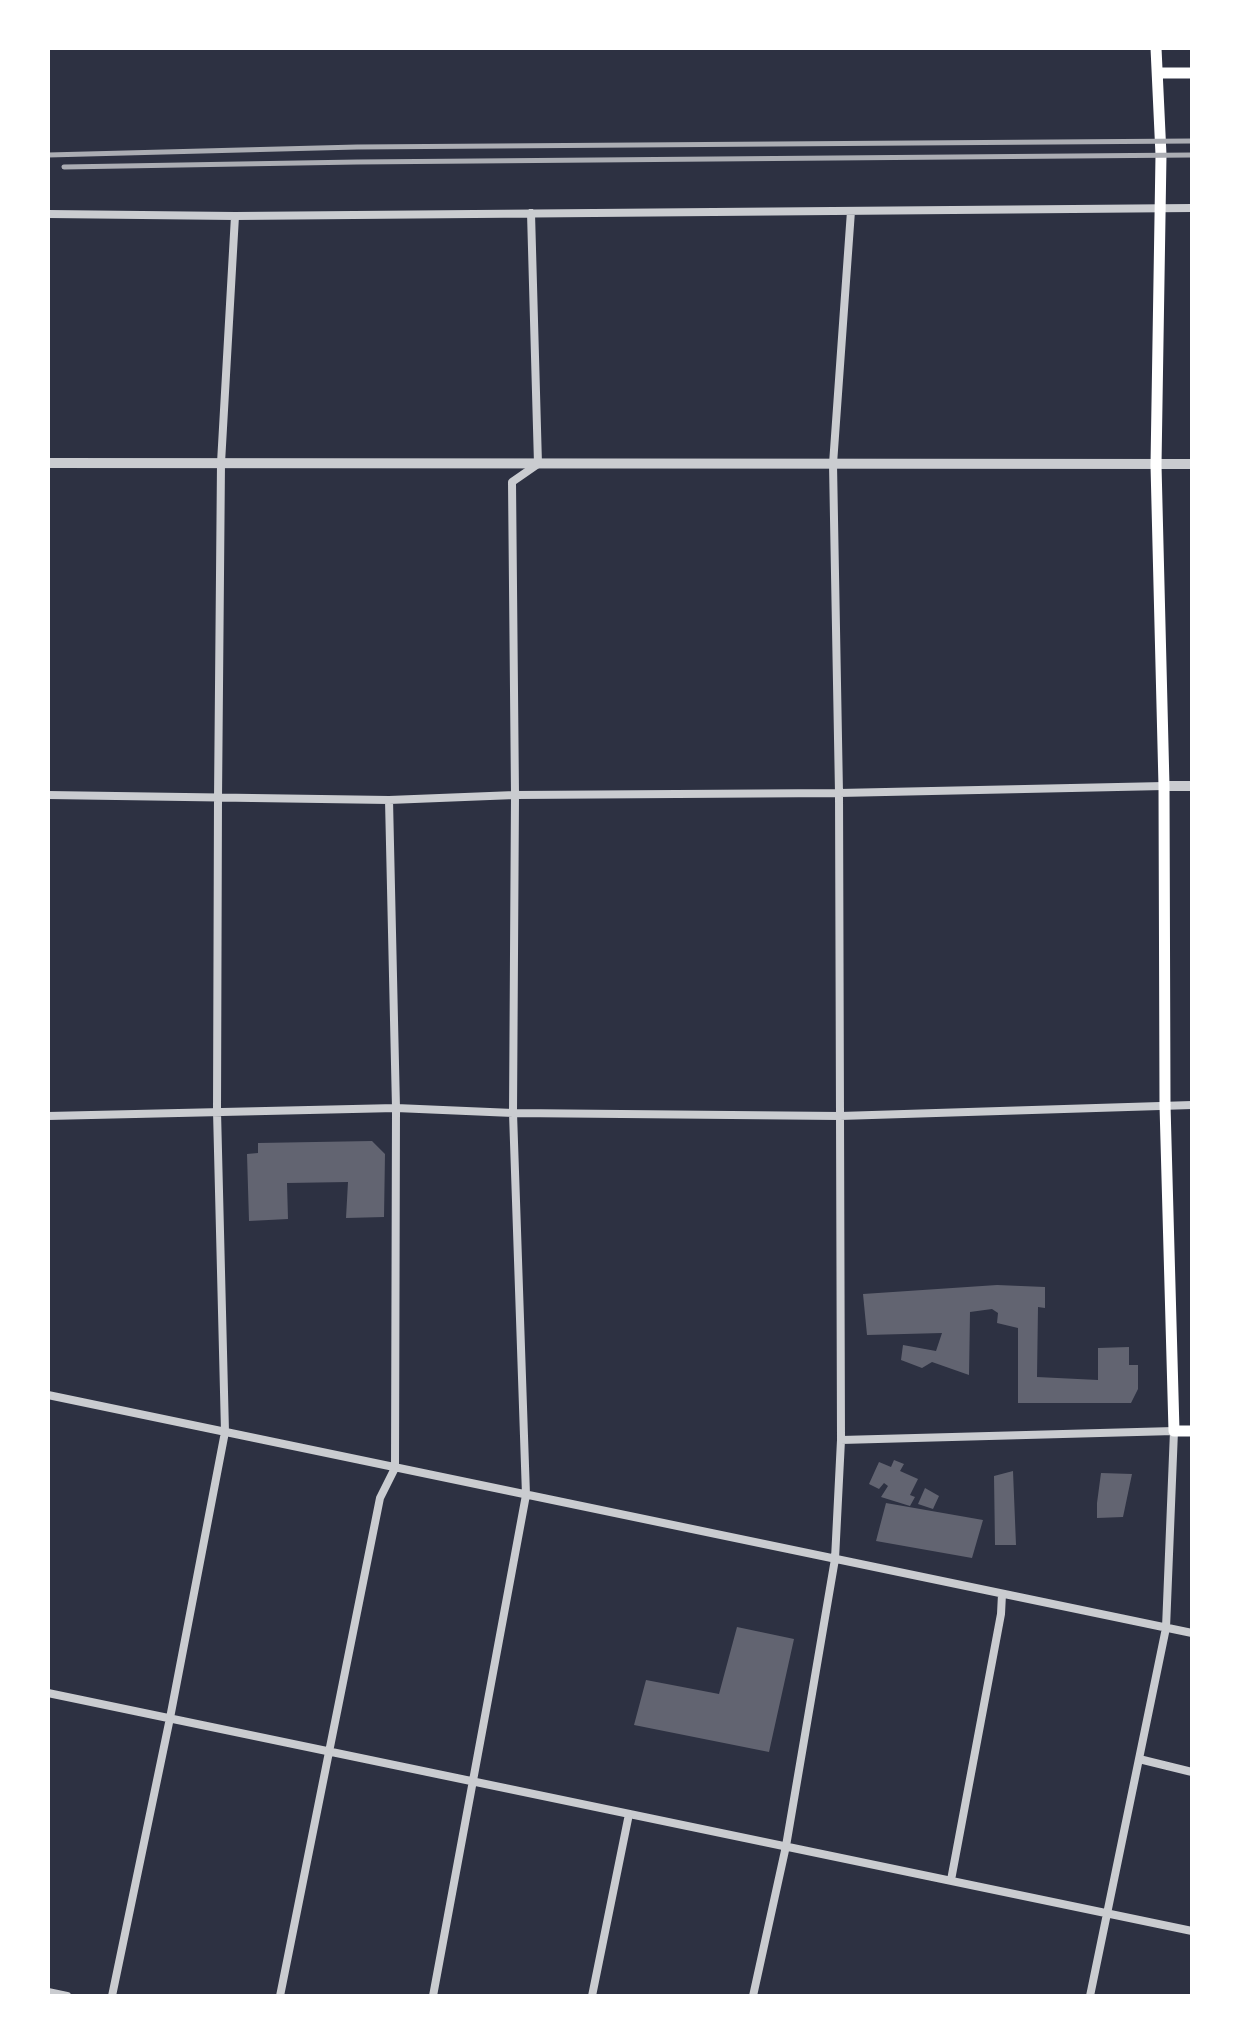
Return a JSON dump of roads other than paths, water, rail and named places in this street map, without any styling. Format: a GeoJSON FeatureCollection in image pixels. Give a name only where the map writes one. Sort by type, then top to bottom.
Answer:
{"type":"FeatureCollection","features":[{"type":"Feature","properties":{"kind":"main road"},"geometry":{"type":"LineString","coordinates":[[1156,48],[1161,155],[1156,465],[1164,786],[1165,1105],[1174,1431],[1192,1431]]}},
{"type":"Feature","properties":{"kind":"main road"},"geometry":{"type":"LineString","coordinates":[[1158,73],[1192,73]]}},
{"type":"Feature","properties":{"kind":"street"},"geometry":{"type":"LineString","coordinates":[[48,214],[235,216],[1192,208]]}},
{"type":"Feature","properties":{"kind":"street"},"geometry":{"type":"LineString","coordinates":[[753,1996],[786,1846],[835,1559],[841,1440],[839,793],[833,464],[851,211]]}},
{"type":"Feature","properties":{"kind":"street"},"geometry":{"type":"LineString","coordinates":[[531,213],[538,464]]}},
{"type":"Feature","properties":{"kind":"street"},"geometry":{"type":"LineString","coordinates":[[112,1996],[225,1432],[217,1111],[218,798],[221,463],[235,216]]}},
{"type":"Feature","properties":{"kind":"street"},"geometry":{"type":"LineString","coordinates":[[48,463],[1192,464]]}},
{"type":"Feature","properties":{"kind":"street"},"geometry":{"type":"LineString","coordinates":[[433,1996],[526,1495],[513,1113],[515,795],[512,482],[538,464]]}},
{"type":"Feature","properties":{"kind":"street"},"geometry":{"type":"LineString","coordinates":[[48,795],[389,800],[515,795],[1192,786]]}},
{"type":"Feature","properties":{"kind":"street"},"geometry":{"type":"LineString","coordinates":[[280,1996],[380,1498],[395,1468],[396,1108],[389,800]]}},
{"type":"Feature","properties":{"kind":"street"},"geometry":{"type":"LineString","coordinates":[[48,1116],[396,1108],[513,1113],[840,1116],[1192,1105]]}},
{"type":"Feature","properties":{"kind":"street"},"geometry":{"type":"LineString","coordinates":[[48,1395],[1192,1633]]}},
{"type":"Feature","properties":{"kind":"street"},"geometry":{"type":"LineString","coordinates":[[841,1440],[1174,1431],[1166,1628],[1090,1996]]}},
{"type":"Feature","properties":{"kind":"street"},"geometry":{"type":"LineString","coordinates":[[951,1880],[1001,1614],[1002,1594]]}},
{"type":"Feature","properties":{"kind":"street"},"geometry":{"type":"LineString","coordinates":[[48,1693],[1192,1931]]}},
{"type":"Feature","properties":{"kind":"street"},"geometry":{"type":"LineString","coordinates":[[1139,1759],[1192,1772]]}},
{"type":"Feature","properties":{"kind":"street"},"geometry":{"type":"LineString","coordinates":[[592,1996],[629,1814]]}},
{"type":"Feature","properties":{"kind":"street"},"geometry":{"type":"LineString","coordinates":[[48,1992],[67,1996]]}},
{"type":"Feature","properties":{"kind":"railway"},"geometry":{"type":"LineString","coordinates":[[48,155],[357,147],[1192,141]]}},
{"type":"Feature","properties":{"kind":"railway"},"geometry":{"type":"LineString","coordinates":[[64,167],[1192,155]]}}]}
